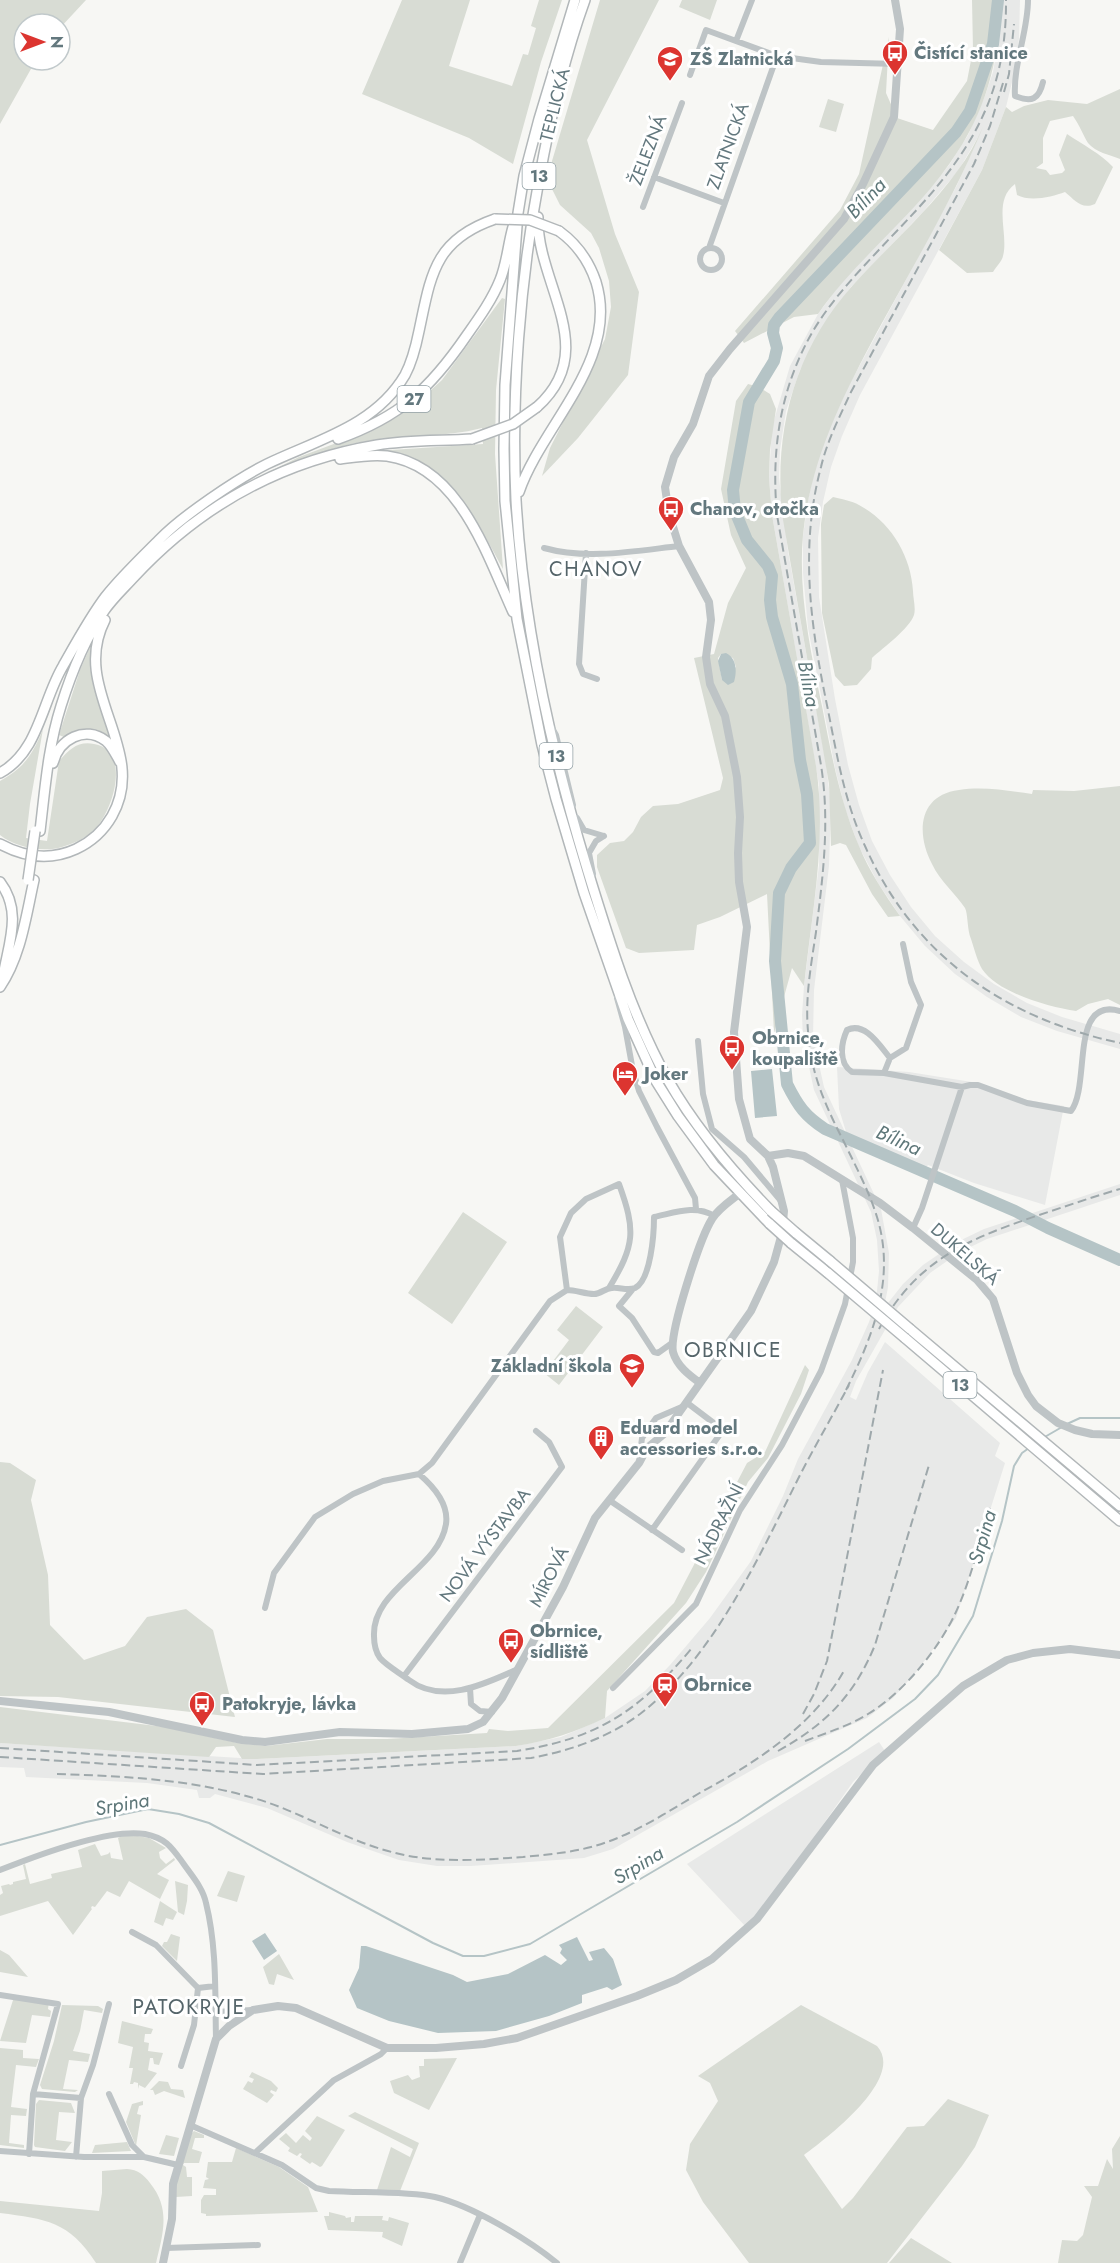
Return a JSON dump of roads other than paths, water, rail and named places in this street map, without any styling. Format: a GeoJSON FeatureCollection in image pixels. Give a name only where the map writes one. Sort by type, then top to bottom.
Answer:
{"type":"FeatureCollection","features":[{"type":"Feature","properties":{"kind":"highway","name":"TEPLICKÁ"},"geometry":{"type":"LineString","coordinates":[[517,619],[506,501],[504,449],[506,375],[518,213],[524,176],[536,131],[575,0]]}},
{"type":"Feature","properties":{"kind":"highway","name":"TEPLICKÁ"},"geometry":{"type":"LineString","coordinates":[[516,500],[518,376],[528,248],[554,104],[585,0]]}},
{"type":"Feature","properties":{"kind":"highway"},"geometry":{"type":"LineString","coordinates":[[0,882],[8,892],[14,915],[3,977],[17,937],[31,880],[49,759],[63,700],[89,637],[105,610],[160,549],[198,518],[269,478],[333,455],[378,445],[472,439],[513,424],[537,407],[552,391],[558,380],[566,346],[563,318],[544,265],[538,229],[539,203],[554,104]]}},
{"type":"Feature","properties":{"kind":"highway","name":"27"},"geometry":{"type":"LineString","coordinates":[[81,636],[105,598],[161,537],[220,494],[265,469],[377,423],[414,398],[428,385],[447,364],[491,298],[506,262],[518,213]]}},
{"type":"Feature","properties":{"kind":"highway"},"geometry":{"type":"LineString","coordinates":[[220,494],[264,465],[352,427],[386,399],[406,374],[427,291],[439,261],[452,243],[470,229],[495,219],[530,219],[559,231],[569,238],[580,251],[593,274],[600,301],[595,346],[580,384],[527,470],[516,500]]}},
{"type":"Feature","properties":{"kind":"highway"},"geometry":{"type":"LineString","coordinates":[[269,478],[330,460],[367,456],[400,459],[417,467],[444,487],[468,516],[491,558],[517,619]]}},
{"type":"Feature","properties":{"kind":"highway","name":"13"},"geometry":{"type":"LineString","coordinates":[[516,500],[526,596],[548,720],[566,797],[608,935],[638,1014],[667,1078],[715,1149],[771,1211],[1120,1504]]}},
{"type":"Feature","properties":{"kind":"highway"},"geometry":{"type":"LineString","coordinates":[[0,844],[21,853],[49,856],[69,852],[86,844],[102,830],[114,813],[122,787],[122,767],[119,744],[101,700],[94,656],[101,627],[123,590]]}},
{"type":"Feature","properties":{"kind":"highway","name":"13"},"geometry":{"type":"LineString","coordinates":[[517,619],[533,702],[556,799],[584,893],[614,982],[656,1081],[703,1151],[739,1194],[770,1224],[1120,1521]]}},
{"type":"Feature","properties":{"kind":"highway"},"geometry":{"type":"LineString","coordinates":[[38,831],[44,758],[49,734],[61,689],[81,636]]}},
{"type":"Feature","properties":{"kind":"highway"},"geometry":{"type":"LineString","coordinates":[[0,773],[18,761],[30,742],[62,668],[81,636]]}},
{"type":"Feature","properties":{"kind":"highway"},"geometry":{"type":"LineString","coordinates":[[38,831],[46,812],[54,759],[64,742],[81,734],[99,737],[111,746],[122,767]]}},
{"type":"Feature","properties":{"kind":"street"},"geometry":{"type":"LineString","coordinates":[[736,41],[752,0]]}},
{"type":"Feature","properties":{"kind":"street"},"geometry":{"type":"LineString","coordinates":[[782,1201],[768,1156],[750,1139],[739,1099],[734,1032],[747,927],[739,882],[740,817],[737,777],[724,716],[710,684],[706,657],[711,620],[709,602],[679,546],[669,514],[665,488],[674,457],[693,424],[709,376],[844,219],[894,117],[900,29],[895,0]]}},
{"type":"Feature","properties":{"kind":"street"},"geometry":{"type":"LineString","coordinates":[[1028,0],[1028,21],[1014,84],[1015,96],[1024,99],[1036,97],[1040,94],[1043,82]]}},
{"type":"Feature","properties":{"kind":"street"},"geometry":{"type":"LineString","coordinates":[[690,75],[706,30],[777,56],[821,62],[898,64]]}},
{"type":"Feature","properties":{"kind":"street","name":"ZLATNICKÁ"},"geometry":{"type":"LineString","coordinates":[[709,248],[777,56]]}},
{"type":"Feature","properties":{"kind":"street","name":"ŽELEZNÁ"},"geometry":{"type":"LineString","coordinates":[[643,207],[682,103]]}},
{"type":"Feature","properties":{"kind":"street"},"geometry":{"type":"LineString","coordinates":[[654,177],[724,203]]}},
{"type":"Feature","properties":{"kind":"street"},"geometry":{"type":"LineString","coordinates":[[544,548],[565,554],[629,552],[679,546]]}},
{"type":"Feature","properties":{"kind":"street"},"geometry":{"type":"LineString","coordinates":[[586,553],[579,664],[583,674],[597,679]]}},
{"type":"Feature","properties":{"kind":"street"},"geometry":{"type":"LineString","coordinates":[[548,720],[556,735],[578,822],[584,830],[604,836],[597,841],[589,853],[607,918],[608,935]]}},
{"type":"Feature","properties":{"kind":"street"},"geometry":{"type":"LineString","coordinates":[[884,1073],[890,1058],[906,1048],[921,1005],[911,982],[903,944]]}},
{"type":"Feature","properties":{"kind":"street"},"geometry":{"type":"LineString","coordinates":[[614,982],[618,1006],[626,1027],[633,1071],[657,1127],[695,1198],[696,1209]]}},
{"type":"Feature","properties":{"kind":"street"},"geometry":{"type":"LineString","coordinates":[[890,1058],[861,1028],[847,1030],[842,1049],[844,1064],[852,1072],[884,1073],[962,1088],[978,1085],[1026,1103],[1071,1111],[1079,1097],[1088,1024],[1096,1012],[1102,1009],[1120,1011]]}},
{"type":"Feature","properties":{"kind":"street"},"geometry":{"type":"LineString","coordinates":[[698,1041],[703,1094],[712,1129],[744,1157],[782,1201]]}},
{"type":"Feature","properties":{"kind":"street"},"geometry":{"type":"LineString","coordinates":[[913,1228],[962,1088]]}},
{"type":"Feature","properties":{"kind":"street","name":"DUKELSKÁ"},"geometry":{"type":"LineString","coordinates":[[768,1156],[780,1153],[797,1154],[812,1161],[880,1203],[913,1228],[977,1280],[993,1299],[1017,1374],[1028,1395],[1046,1415],[1075,1431],[1120,1435]]}},
{"type":"Feature","properties":{"kind":"street","name":"NÁDRAŽNÍ"},"geometry":{"type":"LineString","coordinates":[[613,1688],[696,1604],[740,1510],[782,1445],[820,1371],[844,1305],[853,1262],[853,1238],[842,1180]]}},
{"type":"Feature","properties":{"kind":"street"},"geometry":{"type":"LineString","coordinates":[[265,1608],[274,1572],[315,1517],[353,1494],[383,1481],[419,1474],[432,1463],[550,1301],[567,1290],[593,1294],[600,1293],[609,1287],[628,1252],[631,1234],[627,1206],[619,1184],[586,1198],[571,1213],[560,1237],[567,1290]]}},
{"type":"Feature","properties":{"kind":"street"},"geometry":{"type":"LineString","coordinates":[[700,1383],[675,1358],[672,1343],[675,1324],[705,1233],[714,1216],[739,1194]]}},
{"type":"Feature","properties":{"kind":"street","name":"MÍROVÁ"},"geometry":{"type":"LineString","coordinates":[[641,1454],[664,1434],[751,1311],[767,1279],[778,1247],[784,1224],[782,1201]]}},
{"type":"Feature","properties":{"kind":"street"},"geometry":{"type":"LineString","coordinates":[[672,1343],[663,1351],[654,1353],[632,1318],[619,1305],[642,1280],[651,1257],[654,1217],[696,1209],[704,1210],[714,1216]]}},
{"type":"Feature","properties":{"kind":"street"},"geometry":{"type":"LineString","coordinates":[[609,1287],[632,1290]]}},
{"type":"Feature","properties":{"kind":"street"},"geometry":{"type":"LineString","coordinates":[[652,1530],[723,1430],[685,1404]]}},
{"type":"Feature","properties":{"kind":"street","name":"MÍROVÁ"},"geometry":{"type":"LineString","coordinates":[[492,1712],[518,1670],[563,1587],[595,1518],[639,1463],[642,1438],[656,1418],[685,1404]]}},
{"type":"Feature","properties":{"kind":"street","name":"NOVÁ VÝSTAVBA"},"geometry":{"type":"LineString","coordinates":[[404,1676],[562,1467],[549,1442],[536,1431]]}},
{"type":"Feature","properties":{"kind":"street","name":"NOVÁ VÝSTAVBA"},"geometry":{"type":"LineString","coordinates":[[419,1474],[431,1484],[445,1506],[447,1523],[441,1543],[378,1611],[374,1627],[374,1646],[381,1659],[404,1676],[414,1683],[436,1691],[457,1691],[470,1688],[518,1670]]}},
{"type":"Feature","properties":{"kind":"street"},"geometry":{"type":"LineString","coordinates":[[609,1500],[682,1550]]}},
{"type":"Feature","properties":{"kind":"street"},"geometry":{"type":"LineString","coordinates":[[216,2012],[278,2006],[296,2008],[387,2048],[465,2046],[518,2038],[637,1996],[676,1980],[712,1959],[757,1919],[873,1765],[981,1673],[1007,1660],[1033,1653],[1070,1649],[1120,1655]]}},
{"type":"Feature","properties":{"kind":"street"},"geometry":{"type":"LineString","coordinates":[[470,1688],[471,1704],[480,1711],[492,1712]]}},
{"type":"Feature","properties":{"kind":"street"},"geometry":{"type":"LineString","coordinates":[[0,1701],[109,1712],[242,1740],[265,1742],[340,1732],[412,1734],[468,1730],[483,1722],[492,1712]]}},
{"type":"Feature","properties":{"kind":"street"},"geometry":{"type":"LineString","coordinates":[[0,1870],[34,1857],[116,1833],[145,1834],[167,1842],[200,1887],[206,1902],[215,1968],[216,2039],[173,2184],[172,2219],[163,2263]]}},
{"type":"Feature","properties":{"kind":"street"},"geometry":{"type":"LineString","coordinates":[[132,1932],[156,1945],[198,1988]]}},
{"type":"Feature","properties":{"kind":"street"},"geometry":{"type":"LineString","coordinates":[[198,1988],[215,1986]]}},
{"type":"Feature","properties":{"kind":"street"},"geometry":{"type":"LineString","coordinates":[[181,2066],[194,2025],[198,1988]]}},
{"type":"Feature","properties":{"kind":"street"},"geometry":{"type":"LineString","coordinates":[[0,1995],[58,2004],[33,2094],[29,2154]]}},
{"type":"Feature","properties":{"kind":"street"},"geometry":{"type":"LineString","coordinates":[[76,2157],[81,2098],[93,2065],[109,2004]]}},
{"type":"Feature","properties":{"kind":"street"},"geometry":{"type":"LineString","coordinates":[[216,2039],[229,2026],[253,2010]]}},
{"type":"Feature","properties":{"kind":"street"},"geometry":{"type":"LineString","coordinates":[[255,2153],[334,2080],[381,2054],[387,2048]]}},
{"type":"Feature","properties":{"kind":"street"},"geometry":{"type":"LineString","coordinates":[[33,2094],[81,2098]]}},
{"type":"Feature","properties":{"kind":"street"},"geometry":{"type":"LineString","coordinates":[[109,2094],[132,2145],[144,2157]]}},
{"type":"Feature","properties":{"kind":"street"},"geometry":{"type":"LineString","coordinates":[[190,2125],[282,2165],[316,2188],[329,2191],[435,2197],[480,2215],[542,2251],[556,2263]]}},
{"type":"Feature","properties":{"kind":"street"},"geometry":{"type":"LineString","coordinates":[[0,2151],[76,2157],[144,2157],[178,2165]]}},
{"type":"Feature","properties":{"kind":"street"},"geometry":{"type":"LineString","coordinates":[[460,2263],[480,2215]]}},
{"type":"Feature","properties":{"kind":"street"},"geometry":{"type":"LineString","coordinates":[[166,2248],[258,2245]]}},
{"type":"Feature","properties":{"kind":"waterway","name":"Bílina"},"geometry":{"type":"LineString","coordinates":[[998,0],[993,44],[970,111],[956,132],[779,318],[774,325],[773,333],[777,348],[774,361],[749,402],[733,490],[735,511],[747,540],[768,566],[772,576],[770,600],[772,617],[792,684],[800,760],[807,794],[810,843],[791,868],[779,893],[775,961],[787,1084],[812,1120],[825,1129],[1015,1211],[1120,1260]]}},
{"type":"Feature","properties":{"kind":"waterway","name":"Srpina"},"geometry":{"type":"LineString","coordinates":[[1067,1424],[1080,1418],[1120,1418]]}},
{"type":"Feature","properties":{"kind":"waterway","name":"Srpina"},"geometry":{"type":"LineString","coordinates":[[1043,1438],[1062,1427]]}},
{"type":"Feature","properties":{"kind":"waterway","name":"Srpina"},"geometry":{"type":"LineString","coordinates":[[0,1845],[86,1822],[148,1809],[179,1814],[209,1823],[433,1943],[463,1956],[484,1956],[530,1944],[737,1822],[848,1749],[915,1699],[938,1675],[973,1616],[1002,1521],[1014,1466],[1022,1453],[1029,1448]]}},
{"type":"Feature","properties":{"kind":"railway"},"geometry":{"type":"LineString","coordinates":[[846,1390],[873,1328],[883,1284],[884,1262],[882,1240],[874,1207],[825,1102],[809,1046],[808,994],[823,870],[824,786],[777,515],[775,491],[777,443],[780,420],[793,375],[813,331],[849,282],[939,184],[975,131],[989,103],[998,72],[1004,38],[1006,0]]}},
{"type":"Feature","properties":{"kind":"railway"},"geometry":{"type":"LineString","coordinates":[[1004,92],[1009,74],[1014,24]]}},
{"type":"Feature","properties":{"kind":"railway"},"geometry":{"type":"LineString","coordinates":[[1003,83],[990,126],[974,164],[851,392],[827,448],[814,498],[810,528],[809,559],[813,619],[835,745],[852,813],[865,846],[885,885],[909,920],[937,950],[967,976],[1001,999],[1038,1017],[1078,1032],[1120,1043]]}},
{"type":"Feature","properties":{"kind":"railway"},"geometry":{"type":"LineString","coordinates":[[879,1329],[909,1286],[926,1270],[965,1244],[1011,1225],[1120,1189]]}},
{"type":"Feature","properties":{"kind":"railway"},"geometry":{"type":"LineString","coordinates":[[803,1714],[827,1661],[883,1370]]}},
{"type":"Feature","properties":{"kind":"railway"},"geometry":{"type":"LineString","coordinates":[[0,1757],[263,1774],[531,1758],[560,1752],[601,1737],[640,1714],[666,1691],[711,1637],[749,1575],[849,1385]]}},
{"type":"Feature","properties":{"kind":"railway"},"geometry":{"type":"LineString","coordinates":[[778,1751],[810,1730],[837,1707],[867,1663],[875,1645],[929,1465]]}},
{"type":"Feature","properties":{"kind":"railway"},"geometry":{"type":"LineString","coordinates":[[805,1741],[868,1714],[894,1695],[918,1670],[948,1628],[961,1601],[990,1508]]}},
{"type":"Feature","properties":{"kind":"railway"},"geometry":{"type":"LineString","coordinates":[[0,1748],[257,1765],[517,1751],[571,1738],[615,1718],[654,1689],[692,1648]]}},
{"type":"Feature","properties":{"kind":"railway"},"geometry":{"type":"LineString","coordinates":[[57,1774],[178,1782],[226,1791],[285,1809],[370,1845],[421,1858],[473,1860],[555,1854],[597,1845],[632,1832],[744,1767],[783,1740],[801,1724],[818,1707],[845,1669]]}},
{"type":"Feature","properties":{"kind":"place","name":"Čistící stanice"},"geometry":{"type":"Point","coordinates":[895,76]}},
{"type":"Feature","properties":{"kind":"place","name":"ZŠ Zlatnická"},"geometry":{"type":"Point","coordinates":[670,82]}},
{"type":"Feature","properties":{"kind":"place","name":"Chanov, otočka"},"geometry":{"type":"Point","coordinates":[671,532]}},
{"type":"Feature","properties":{"kind":"place","name":"Obrnice, koupaliště"},"geometry":{"type":"Point","coordinates":[732,1071]}},
{"type":"Feature","properties":{"kind":"place","name":"Joker"},"geometry":{"type":"Point","coordinates":[625,1097]}},
{"type":"Feature","properties":{"kind":"place","name":"Základní škola"},"geometry":{"type":"Point","coordinates":[632,1389]}},
{"type":"Feature","properties":{"kind":"place","name":"Eduard model accessories s.r.o."},"geometry":{"type":"Point","coordinates":[601,1461]}},
{"type":"Feature","properties":{"kind":"place","name":"Obrnice, sídliště"},"geometry":{"type":"Point","coordinates":[511,1664]}},
{"type":"Feature","properties":{"kind":"place","name":"Obrnice"},"geometry":{"type":"Point","coordinates":[665,1708]}},
{"type":"Feature","properties":{"kind":"place","name":"Patokryje, lávka"},"geometry":{"type":"Point","coordinates":[202,1727]}},
{"type":"Feature","properties":{"kind":"district","name":"CHANOV"},"geometry":{"type":"Point","coordinates":[596,569]}},
{"type":"Feature","properties":{"kind":"district","name":"OBRNICE"},"geometry":{"type":"Point","coordinates":[733,1350]}},
{"type":"Feature","properties":{"kind":"district","name":"PATOKRYJE"},"geometry":{"type":"Point","coordinates":[189,2007]}}]}
